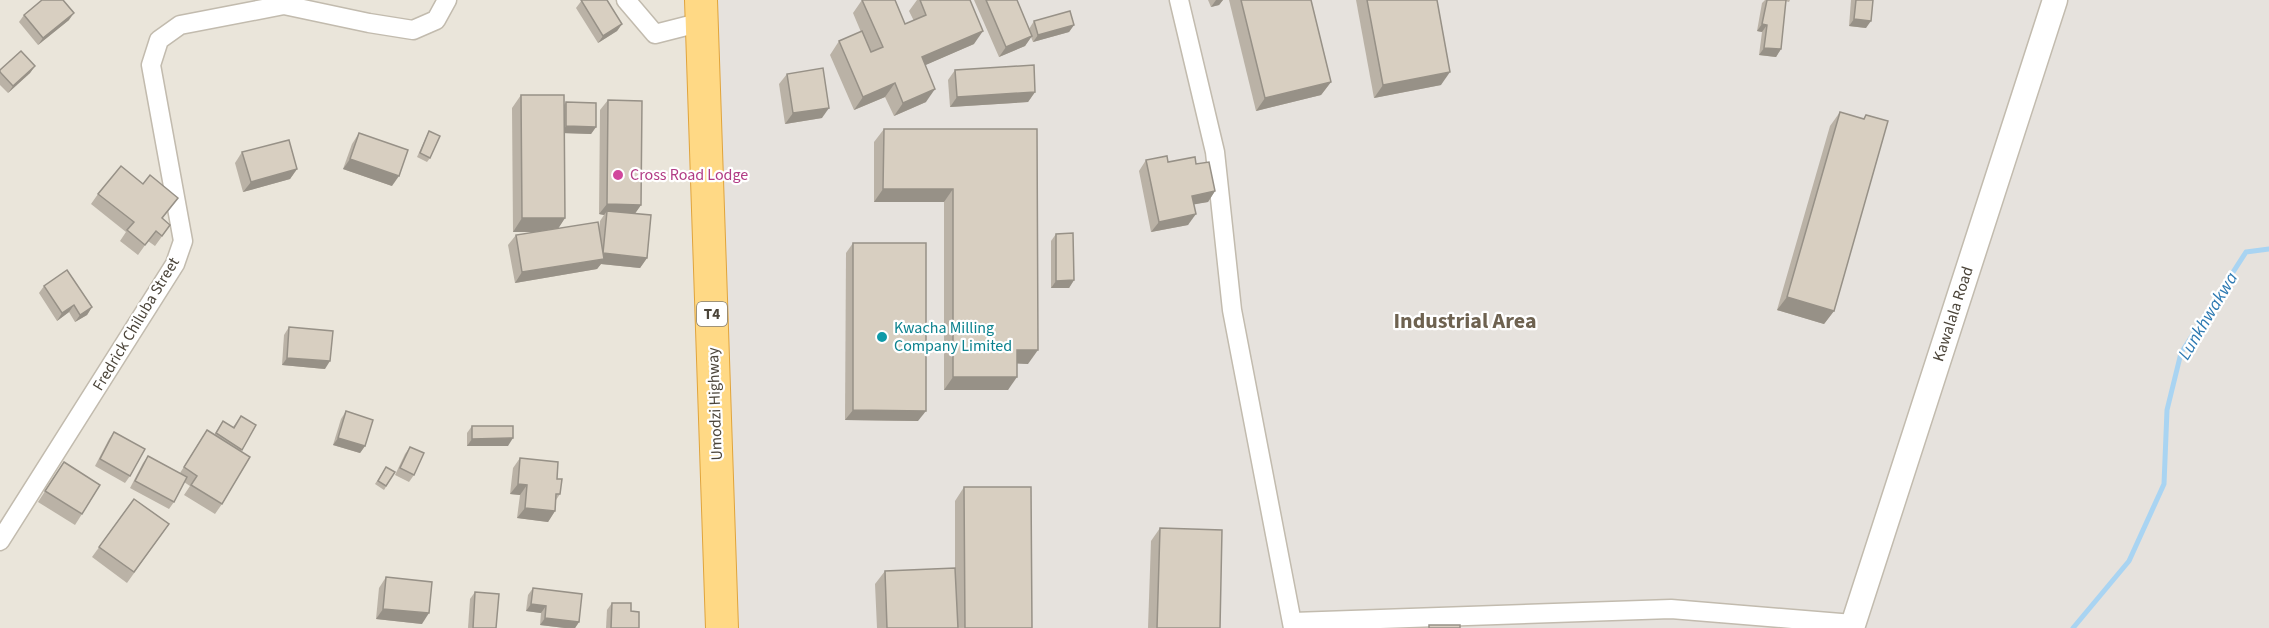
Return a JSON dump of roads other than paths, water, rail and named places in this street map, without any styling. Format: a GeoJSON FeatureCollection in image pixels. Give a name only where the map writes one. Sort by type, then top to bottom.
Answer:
{"type":"FeatureCollection","features":[{"type":"Feature","properties":{"kind":"highway","name":"Umodzi Highway"},"geometry":{"type":"LineString","coordinates":[[702,11],[722,628]]}},
{"type":"Feature","properties":{"kind":"street","name":"Fredrick Chiluba Street"},"geometry":{"type":"LineString","coordinates":[[0,541],[175,264],[183,241],[151,65],[159,39],[180,25],[284,5],[413,30],[436,20],[447,0]]}},
{"type":"Feature","properties":{"kind":"street"},"geometry":{"type":"LineString","coordinates":[[626,0],[655,34],[702,11]]}},
{"type":"Feature","properties":{"kind":"street"},"geometry":{"type":"LineString","coordinates":[[1179,0],[1215,152],[1232,310],[1293,625],[1671,609],[1852,626]]}},
{"type":"Feature","properties":{"kind":"street","name":"Kawalala Road"},"geometry":{"type":"LineString","coordinates":[[1852,626],[2055,0]]}},
{"type":"Feature","properties":{"kind":"waterway","name":"Lunkhwakwa"},"geometry":{"type":"LineString","coordinates":[[2073,628],[2129,561],[2164,484],[2167,410],[2181,353],[2246,252],[2269,249]]}},
{"type":"Feature","properties":{"kind":"place","name":"Cross Road Lodge"},"geometry":{"type":"Point","coordinates":[618,175]}},
{"type":"Feature","properties":{"kind":"place","name":"Kwacha Milling Company Limited"},"geometry":{"type":"Point","coordinates":[882,337]}},
{"type":"Feature","properties":{"kind":"district","name":"Industrial Area"},"geometry":{"type":"Point","coordinates":[1465,321]}}]}
